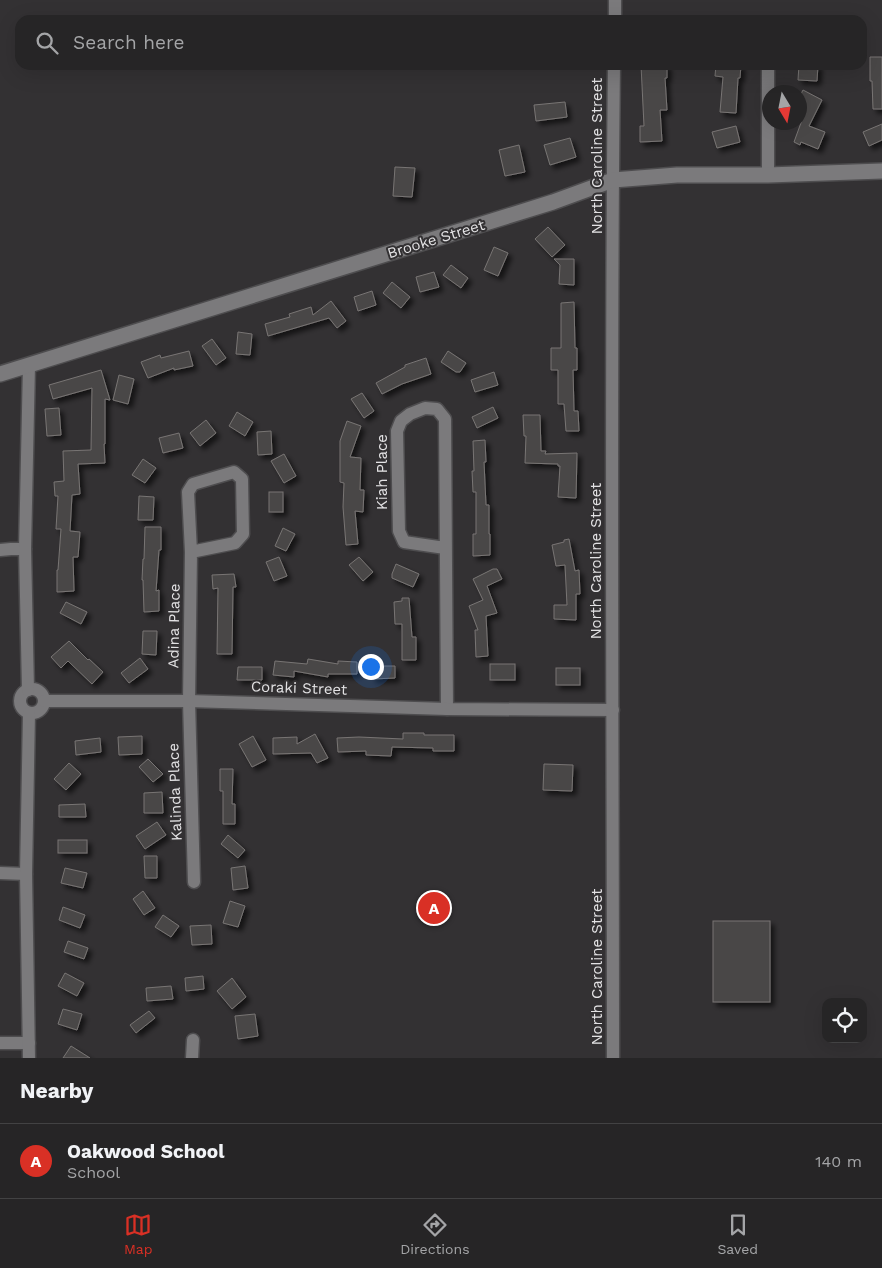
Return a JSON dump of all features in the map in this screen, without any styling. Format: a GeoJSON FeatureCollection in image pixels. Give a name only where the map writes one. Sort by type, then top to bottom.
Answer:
{"type":"FeatureCollection","features":[{"type":"Feature","properties":{"kind":"street"},"geometry":{"type":"LineString","coordinates":[[614,15],[615,0]]}},
{"type":"Feature","properties":{"kind":"street","name":"North Caroline Street"},"geometry":{"type":"LineString","coordinates":[[613,1058],[614,70]]}},
{"type":"Feature","properties":{"kind":"street"},"geometry":{"type":"LineString","coordinates":[[768,70],[768,175]]}},
{"type":"Feature","properties":{"kind":"street","name":"Brooke Street"},"geometry":{"type":"LineString","coordinates":[[0,374],[553,202],[613,180],[677,175],[768,175],[882,171]]}},
{"type":"Feature","properties":{"kind":"street"},"geometry":{"type":"LineString","coordinates":[[28,690],[24,549],[29,365]]}},
{"type":"Feature","properties":{"kind":"street","name":"Kiah Place"},"geometry":{"type":"LineString","coordinates":[[445,548],[404,542],[399,531],[397,431],[401,420],[425,408],[437,410],[445,419],[447,708]]}},
{"type":"Feature","properties":{"kind":"street","name":"Adina Place"},"geometry":{"type":"LineString","coordinates":[[189,701],[191,552],[188,492],[193,484],[234,472],[242,479],[243,534],[235,543],[191,552]]}},
{"type":"Feature","properties":{"kind":"street"},"geometry":{"type":"LineString","coordinates":[[0,550],[24,549]]}},
{"type":"Feature","properties":{"kind":"street"},"geometry":{"type":"LineString","coordinates":[[33,689],[40,692],[44,701],[41,710],[33,714],[22,709],[19,701],[22,693],[28,690],[33,689]]}},
{"type":"Feature","properties":{"kind":"street","name":"Coraki Street"},"geometry":{"type":"LineString","coordinates":[[44,701],[189,701],[447,708],[613,710]]}},
{"type":"Feature","properties":{"kind":"street","name":"Kalinda Place"},"geometry":{"type":"LineString","coordinates":[[189,701],[194,882]]}},
{"type":"Feature","properties":{"kind":"street"},"geometry":{"type":"LineString","coordinates":[[28,1058],[26,874],[29,713]]}},
{"type":"Feature","properties":{"kind":"street"},"geometry":{"type":"LineString","coordinates":[[0,874],[26,874]]}},
{"type":"Feature","properties":{"kind":"street"},"geometry":{"type":"LineString","coordinates":[[192,1058],[193,1040]]}},
{"type":"Feature","properties":{"kind":"street"},"geometry":{"type":"LineString","coordinates":[[0,1043],[29,1043]]}},
{"type":"Feature","properties":{"kind":"building"},"geometry":{"type":"Polygon","coordinates":[[[870,57],[882,57],[882,109],[873,109],[870,57]]]}},
{"type":"Feature","properties":{"kind":"building"},"geometry":{"type":"Polygon","coordinates":[[[641,70],[667,70],[667,78],[665,78],[667,110],[660,110],[662,141],[640,142],[640,126],[644,126],[641,70]]]}},
{"type":"Feature","properties":{"kind":"building"},"geometry":{"type":"Polygon","coordinates":[[[716,70],[741,70],[740,78],[738,78],[736,113],[720,112],[723,77],[715,76],[716,70]]]}},
{"type":"Feature","properties":{"kind":"building"},"geometry":{"type":"Polygon","coordinates":[[[799,70],[818,70],[817,81],[798,80],[799,70]]]}},
{"type":"Feature","properties":{"kind":"building"},"geometry":{"type":"Polygon","coordinates":[[[807,92],[822,100],[809,126],[825,132],[818,149],[801,142],[800,145],[794,142],[798,130],[807,130],[807,92]]]}},
{"type":"Feature","properties":{"kind":"building"},"geometry":{"type":"Polygon","coordinates":[[[565,102],[567,117],[536,121],[534,105],[565,102]]]}},
{"type":"Feature","properties":{"kind":"building"},"geometry":{"type":"Polygon","coordinates":[[[882,124],[882,140],[869,146],[863,132],[882,124]]]}},
{"type":"Feature","properties":{"kind":"building"},"geometry":{"type":"Polygon","coordinates":[[[736,126],[740,142],[717,148],[712,132],[736,126]]]}},
{"type":"Feature","properties":{"kind":"building"},"geometry":{"type":"Polygon","coordinates":[[[570,138],[576,157],[550,165],[544,145],[570,138]]]}},
{"type":"Feature","properties":{"kind":"building"},"geometry":{"type":"Polygon","coordinates":[[[519,145],[525,172],[505,176],[499,150],[519,145]]]}},
{"type":"Feature","properties":{"kind":"building"},"geometry":{"type":"Polygon","coordinates":[[[395,167],[415,168],[412,197],[393,196],[395,167]]]}},
{"type":"Feature","properties":{"kind":"building"},"geometry":{"type":"Polygon","coordinates":[[[548,227],[565,245],[552,257],[535,239],[548,227]]]}},
{"type":"Feature","properties":{"kind":"building"},"geometry":{"type":"Polygon","coordinates":[[[494,247],[508,253],[498,276],[484,270],[494,247]]]}},
{"type":"Feature","properties":{"kind":"building"},"geometry":{"type":"Polygon","coordinates":[[[554,259],[574,259],[574,285],[559,284],[560,265],[554,259]]]}},
{"type":"Feature","properties":{"kind":"building"},"geometry":{"type":"Polygon","coordinates":[[[451,265],[468,278],[461,288],[443,275],[451,265]]]}},
{"type":"Feature","properties":{"kind":"building"},"geometry":{"type":"Polygon","coordinates":[[[434,272],[439,287],[420,292],[416,277],[434,272]]]}},
{"type":"Feature","properties":{"kind":"building"},"geometry":{"type":"Polygon","coordinates":[[[392,282],[410,297],[401,308],[383,293],[392,282]]]}},
{"type":"Feature","properties":{"kind":"building"},"geometry":{"type":"Polygon","coordinates":[[[372,291],[376,305],[358,311],[354,297],[372,291]]]}},
{"type":"Feature","properties":{"kind":"building"},"geometry":{"type":"Polygon","coordinates":[[[331,301],[346,321],[337,328],[329,318],[268,336],[265,324],[290,317],[289,314],[311,307],[313,315],[331,301]]]}},
{"type":"Feature","properties":{"kind":"building"},"geometry":{"type":"Polygon","coordinates":[[[574,302],[577,370],[573,370],[574,411],[578,411],[579,431],[566,431],[564,404],[558,404],[558,370],[551,370],[551,348],[561,348],[561,303],[574,302]]]}},
{"type":"Feature","properties":{"kind":"building"},"geometry":{"type":"Polygon","coordinates":[[[238,332],[252,334],[250,355],[236,354],[238,332]]]}},
{"type":"Feature","properties":{"kind":"building"},"geometry":{"type":"Polygon","coordinates":[[[212,339],[226,358],[216,365],[202,346],[212,339]]]}},
{"type":"Feature","properties":{"kind":"building"},"geometry":{"type":"Polygon","coordinates":[[[189,351],[193,366],[174,370],[174,368],[148,378],[141,362],[160,355],[161,358],[189,351]]]}},
{"type":"Feature","properties":{"kind":"building"},"geometry":{"type":"Polygon","coordinates":[[[448,351],[466,363],[460,372],[456,372],[441,362],[448,351]]]}},
{"type":"Feature","properties":{"kind":"building"},"geometry":{"type":"Polygon","coordinates":[[[426,358],[431,374],[402,384],[382,394],[376,383],[405,367],[405,365],[426,358]]]}},
{"type":"Feature","properties":{"kind":"building"},"geometry":{"type":"Polygon","coordinates":[[[101,370],[110,400],[105,399],[105,463],[78,464],[80,494],[72,495],[70,531],[80,532],[78,557],[73,557],[74,591],[57,592],[61,529],[56,529],[58,496],[55,496],[54,482],[64,481],[63,451],[91,450],[92,388],[53,399],[49,385],[101,370]]]}},
{"type":"Feature","properties":{"kind":"building"},"geometry":{"type":"Polygon","coordinates":[[[494,372],[498,385],[475,392],[471,380],[494,372]]]}},
{"type":"Feature","properties":{"kind":"building"},"geometry":{"type":"Polygon","coordinates":[[[119,375],[134,379],[128,404],[113,400],[119,375]]]}},
{"type":"Feature","properties":{"kind":"building"},"geometry":{"type":"Polygon","coordinates":[[[362,393],[374,411],[364,418],[351,399],[362,393]]]}},
{"type":"Feature","properties":{"kind":"building"},"geometry":{"type":"Polygon","coordinates":[[[493,407],[498,418],[477,428],[472,417],[493,407]]]}},
{"type":"Feature","properties":{"kind":"building"},"geometry":{"type":"Polygon","coordinates":[[[59,408],[61,435],[47,436],[45,409],[59,408]]]}},
{"type":"Feature","properties":{"kind":"building"},"geometry":{"type":"Polygon","coordinates":[[[237,412],[253,422],[245,436],[229,426],[237,412]]]}},
{"type":"Feature","properties":{"kind":"building"},"geometry":{"type":"Polygon","coordinates":[[[523,415],[540,415],[541,451],[546,451],[545,454],[577,453],[576,498],[558,497],[560,466],[558,464],[525,463],[526,436],[524,436],[523,415]]]}},
{"type":"Feature","properties":{"kind":"building"},"geometry":{"type":"Polygon","coordinates":[[[206,420],[216,433],[200,446],[190,433],[206,420]]]}},
{"type":"Feature","properties":{"kind":"building"},"geometry":{"type":"Polygon","coordinates":[[[347,421],[361,426],[350,457],[361,458],[360,490],[364,490],[363,512],[355,511],[358,544],[346,545],[343,507],[344,483],[340,482],[340,441],[347,421]]]}},
{"type":"Feature","properties":{"kind":"building"},"geometry":{"type":"Polygon","coordinates":[[[271,431],[272,454],[258,455],[257,432],[271,431]]]}},
{"type":"Feature","properties":{"kind":"building"},"geometry":{"type":"Polygon","coordinates":[[[179,433],[183,448],[163,453],[159,438],[179,433]]]}},
{"type":"Feature","properties":{"kind":"building"},"geometry":{"type":"Polygon","coordinates":[[[485,440],[486,462],[484,462],[486,505],[489,505],[490,555],[473,556],[473,534],[476,534],[476,492],[473,492],[473,441],[485,440]]]}},
{"type":"Feature","properties":{"kind":"building"},"geometry":{"type":"Polygon","coordinates":[[[284,454],[296,476],[284,483],[271,461],[284,454]]]}},
{"type":"Feature","properties":{"kind":"building"},"geometry":{"type":"Polygon","coordinates":[[[143,459],[156,468],[145,483],[132,475],[143,459]]]}},
{"type":"Feature","properties":{"kind":"building"},"geometry":{"type":"Polygon","coordinates":[[[269,492],[283,492],[283,512],[269,512],[269,492]]]}},
{"type":"Feature","properties":{"kind":"building"},"geometry":{"type":"Polygon","coordinates":[[[139,496],[154,497],[153,520],[138,520],[139,496]]]}},
{"type":"Feature","properties":{"kind":"building"},"geometry":{"type":"Polygon","coordinates":[[[145,527],[161,527],[161,550],[159,550],[156,591],[159,590],[159,611],[144,612],[142,580],[145,527]]]}},
{"type":"Feature","properties":{"kind":"building"},"geometry":{"type":"Polygon","coordinates":[[[283,528],[295,534],[286,551],[275,546],[283,528]]]}},
{"type":"Feature","properties":{"kind":"building"},"geometry":{"type":"Polygon","coordinates":[[[569,539],[575,571],[579,570],[580,594],[576,594],[576,620],[554,619],[554,605],[567,605],[565,565],[556,566],[552,545],[569,539]]]}},
{"type":"Feature","properties":{"kind":"building"},"geometry":{"type":"Polygon","coordinates":[[[279,557],[287,576],[274,581],[266,562],[279,557]]]}},
{"type":"Feature","properties":{"kind":"building"},"geometry":{"type":"Polygon","coordinates":[[[359,557],[373,572],[363,581],[349,565],[359,557]]]}},
{"type":"Feature","properties":{"kind":"building"},"geometry":{"type":"Polygon","coordinates":[[[396,564],[419,574],[413,587],[392,578],[396,564]]]}},
{"type":"Feature","properties":{"kind":"building"},"geometry":{"type":"Polygon","coordinates":[[[493,569],[497,569],[502,579],[487,586],[497,613],[486,616],[488,656],[476,657],[475,630],[478,630],[469,606],[483,600],[473,579],[493,569]]]}},
{"type":"Feature","properties":{"kind":"building"},"geometry":{"type":"Polygon","coordinates":[[[234,574],[236,587],[233,587],[232,654],[217,654],[218,588],[213,589],[212,575],[234,574]]]}},
{"type":"Feature","properties":{"kind":"building"},"geometry":{"type":"Polygon","coordinates":[[[402,598],[409,598],[412,637],[416,637],[416,660],[402,660],[402,624],[395,624],[394,602],[402,601],[402,598]]]}},
{"type":"Feature","properties":{"kind":"building"},"geometry":{"type":"Polygon","coordinates":[[[66,602],[87,612],[81,624],[60,613],[66,602]]]}},
{"type":"Feature","properties":{"kind":"building"},"geometry":{"type":"Polygon","coordinates":[[[143,631],[157,631],[156,655],[142,654],[143,631]]]}},
{"type":"Feature","properties":{"kind":"building"},"geometry":{"type":"Polygon","coordinates":[[[69,641],[103,672],[92,684],[68,661],[61,668],[51,657],[69,641]]]}},
{"type":"Feature","properties":{"kind":"building"},"geometry":{"type":"Polygon","coordinates":[[[140,658],[148,669],[129,683],[121,673],[140,658]]]}},
{"type":"Feature","properties":{"kind":"building"},"geometry":{"type":"Polygon","coordinates":[[[308,659],[338,664],[338,661],[357,662],[357,674],[328,674],[328,677],[294,671],[294,677],[273,675],[275,661],[307,664],[308,659]]]}},
{"type":"Feature","properties":{"kind":"building"},"geometry":{"type":"Polygon","coordinates":[[[490,664],[515,664],[515,680],[490,680],[490,664]]]}},
{"type":"Feature","properties":{"kind":"building"},"geometry":{"type":"Polygon","coordinates":[[[372,666],[395,666],[395,678],[372,679],[372,666]]]}},
{"type":"Feature","properties":{"kind":"building"},"geometry":{"type":"Polygon","coordinates":[[[238,667],[262,667],[262,680],[237,680],[238,667]]]}},
{"type":"Feature","properties":{"kind":"building"},"geometry":{"type":"Polygon","coordinates":[[[556,668],[580,668],[580,685],[556,685],[556,668]]]}},
{"type":"Feature","properties":{"kind":"building"},"geometry":{"type":"Polygon","coordinates":[[[403,733],[454,735],[454,751],[433,751],[433,748],[392,747],[391,756],[366,755],[366,751],[338,752],[337,738],[403,739],[403,733]]]}},
{"type":"Feature","properties":{"kind":"building"},"geometry":{"type":"Polygon","coordinates":[[[315,734],[328,758],[317,763],[311,753],[273,754],[273,738],[297,737],[297,744],[315,734]]]}},
{"type":"Feature","properties":{"kind":"building"},"geometry":{"type":"Polygon","coordinates":[[[142,736],[142,754],[119,755],[118,737],[142,736]]]}},
{"type":"Feature","properties":{"kind":"building"},"geometry":{"type":"Polygon","coordinates":[[[253,736],[266,760],[252,767],[239,744],[253,736]]]}},
{"type":"Feature","properties":{"kind":"building"},"geometry":{"type":"Polygon","coordinates":[[[100,738],[101,752],[76,755],[75,741],[100,738]]]}},
{"type":"Feature","properties":{"kind":"building"},"geometry":{"type":"Polygon","coordinates":[[[148,759],[163,774],[153,782],[139,767],[148,759]]]}},
{"type":"Feature","properties":{"kind":"building"},"geometry":{"type":"Polygon","coordinates":[[[69,763],[81,774],[66,790],[54,779],[69,763]]]}},
{"type":"Feature","properties":{"kind":"building"},"geometry":{"type":"Polygon","coordinates":[[[544,764],[573,765],[572,791],[543,790],[544,764]]]}},
{"type":"Feature","properties":{"kind":"building"},"geometry":{"type":"Polygon","coordinates":[[[220,769],[233,769],[232,804],[235,804],[235,824],[223,824],[223,791],[220,791],[220,769]]]}},
{"type":"Feature","properties":{"kind":"building"},"geometry":{"type":"Polygon","coordinates":[[[162,792],[163,813],[144,813],[144,793],[162,792]]]}},
{"type":"Feature","properties":{"kind":"building"},"geometry":{"type":"Polygon","coordinates":[[[85,804],[86,817],[59,817],[59,805],[85,804]]]}},
{"type":"Feature","properties":{"kind":"building"},"geometry":{"type":"Polygon","coordinates":[[[157,822],[166,835],[145,849],[136,836],[157,822]]]}},
{"type":"Feature","properties":{"kind":"building"},"geometry":{"type":"Polygon","coordinates":[[[228,835],[245,850],[238,858],[221,844],[228,835]]]}},
{"type":"Feature","properties":{"kind":"building"},"geometry":{"type":"Polygon","coordinates":[[[58,840],[87,840],[87,853],[58,853],[58,840]]]}},
{"type":"Feature","properties":{"kind":"building"},"geometry":{"type":"Polygon","coordinates":[[[144,856],[157,856],[157,878],[145,878],[144,856]]]}},
{"type":"Feature","properties":{"kind":"building"},"geometry":{"type":"Polygon","coordinates":[[[245,866],[248,888],[233,890],[231,868],[245,866]]]}},
{"type":"Feature","properties":{"kind":"building"},"geometry":{"type":"Polygon","coordinates":[[[65,868],[87,873],[83,888],[61,883],[65,868]]]}},
{"type":"Feature","properties":{"kind":"building"},"geometry":{"type":"Polygon","coordinates":[[[143,891],[155,908],[144,915],[133,899],[143,891]]]}},
{"type":"Feature","properties":{"kind":"building"},"geometry":{"type":"Polygon","coordinates":[[[230,901],[245,906],[238,927],[223,923],[230,901]]]}},
{"type":"Feature","properties":{"kind":"building"},"geometry":{"type":"Polygon","coordinates":[[[63,907],[85,915],[80,928],[59,920],[63,907]]]}},
{"type":"Feature","properties":{"kind":"building"},"geometry":{"type":"Polygon","coordinates":[[[163,915],[179,926],[171,937],[155,927],[163,915]]]}},
{"type":"Feature","properties":{"kind":"building"},"geometry":{"type":"Polygon","coordinates":[[[713,921],[770,921],[770,1002],[713,1002],[713,921]]]}},
{"type":"Feature","properties":{"kind":"building"},"geometry":{"type":"Polygon","coordinates":[[[211,925],[212,944],[192,945],[190,926],[211,925]]]}},
{"type":"Feature","properties":{"kind":"building"},"geometry":{"type":"Polygon","coordinates":[[[68,941],[88,948],[84,959],[64,952],[68,941]]]}},
{"type":"Feature","properties":{"kind":"building"},"geometry":{"type":"Polygon","coordinates":[[[65,973],[84,983],[77,996],[58,986],[65,973]]]}},
{"type":"Feature","properties":{"kind":"building"},"geometry":{"type":"Polygon","coordinates":[[[203,976],[204,989],[186,991],[185,978],[203,976]]]}},
{"type":"Feature","properties":{"kind":"building"},"geometry":{"type":"Polygon","coordinates":[[[232,978],[246,997],[232,1009],[217,991],[232,978]]]}},
{"type":"Feature","properties":{"kind":"building"},"geometry":{"type":"Polygon","coordinates":[[[171,986],[173,999],[147,1001],[146,988],[171,986]]]}},
{"type":"Feature","properties":{"kind":"building"},"geometry":{"type":"Polygon","coordinates":[[[63,1009],[82,1014],[77,1030],[58,1024],[63,1009]]]}},
{"type":"Feature","properties":{"kind":"building"},"geometry":{"type":"Polygon","coordinates":[[[149,1011],[155,1018],[136,1033],[130,1025],[149,1011]]]}},
{"type":"Feature","properties":{"kind":"building"},"geometry":{"type":"Polygon","coordinates":[[[255,1014],[258,1036],[238,1039],[235,1016],[255,1014]]]}},
{"type":"Feature","properties":{"kind":"building"},"geometry":{"type":"Polygon","coordinates":[[[71,1046],[90,1058],[63,1058],[71,1046]]]}},
{"type":"Feature","properties":{"kind":"place","name":"Oakwood School"},"geometry":{"type":"Point","coordinates":[434,908]}}]}
